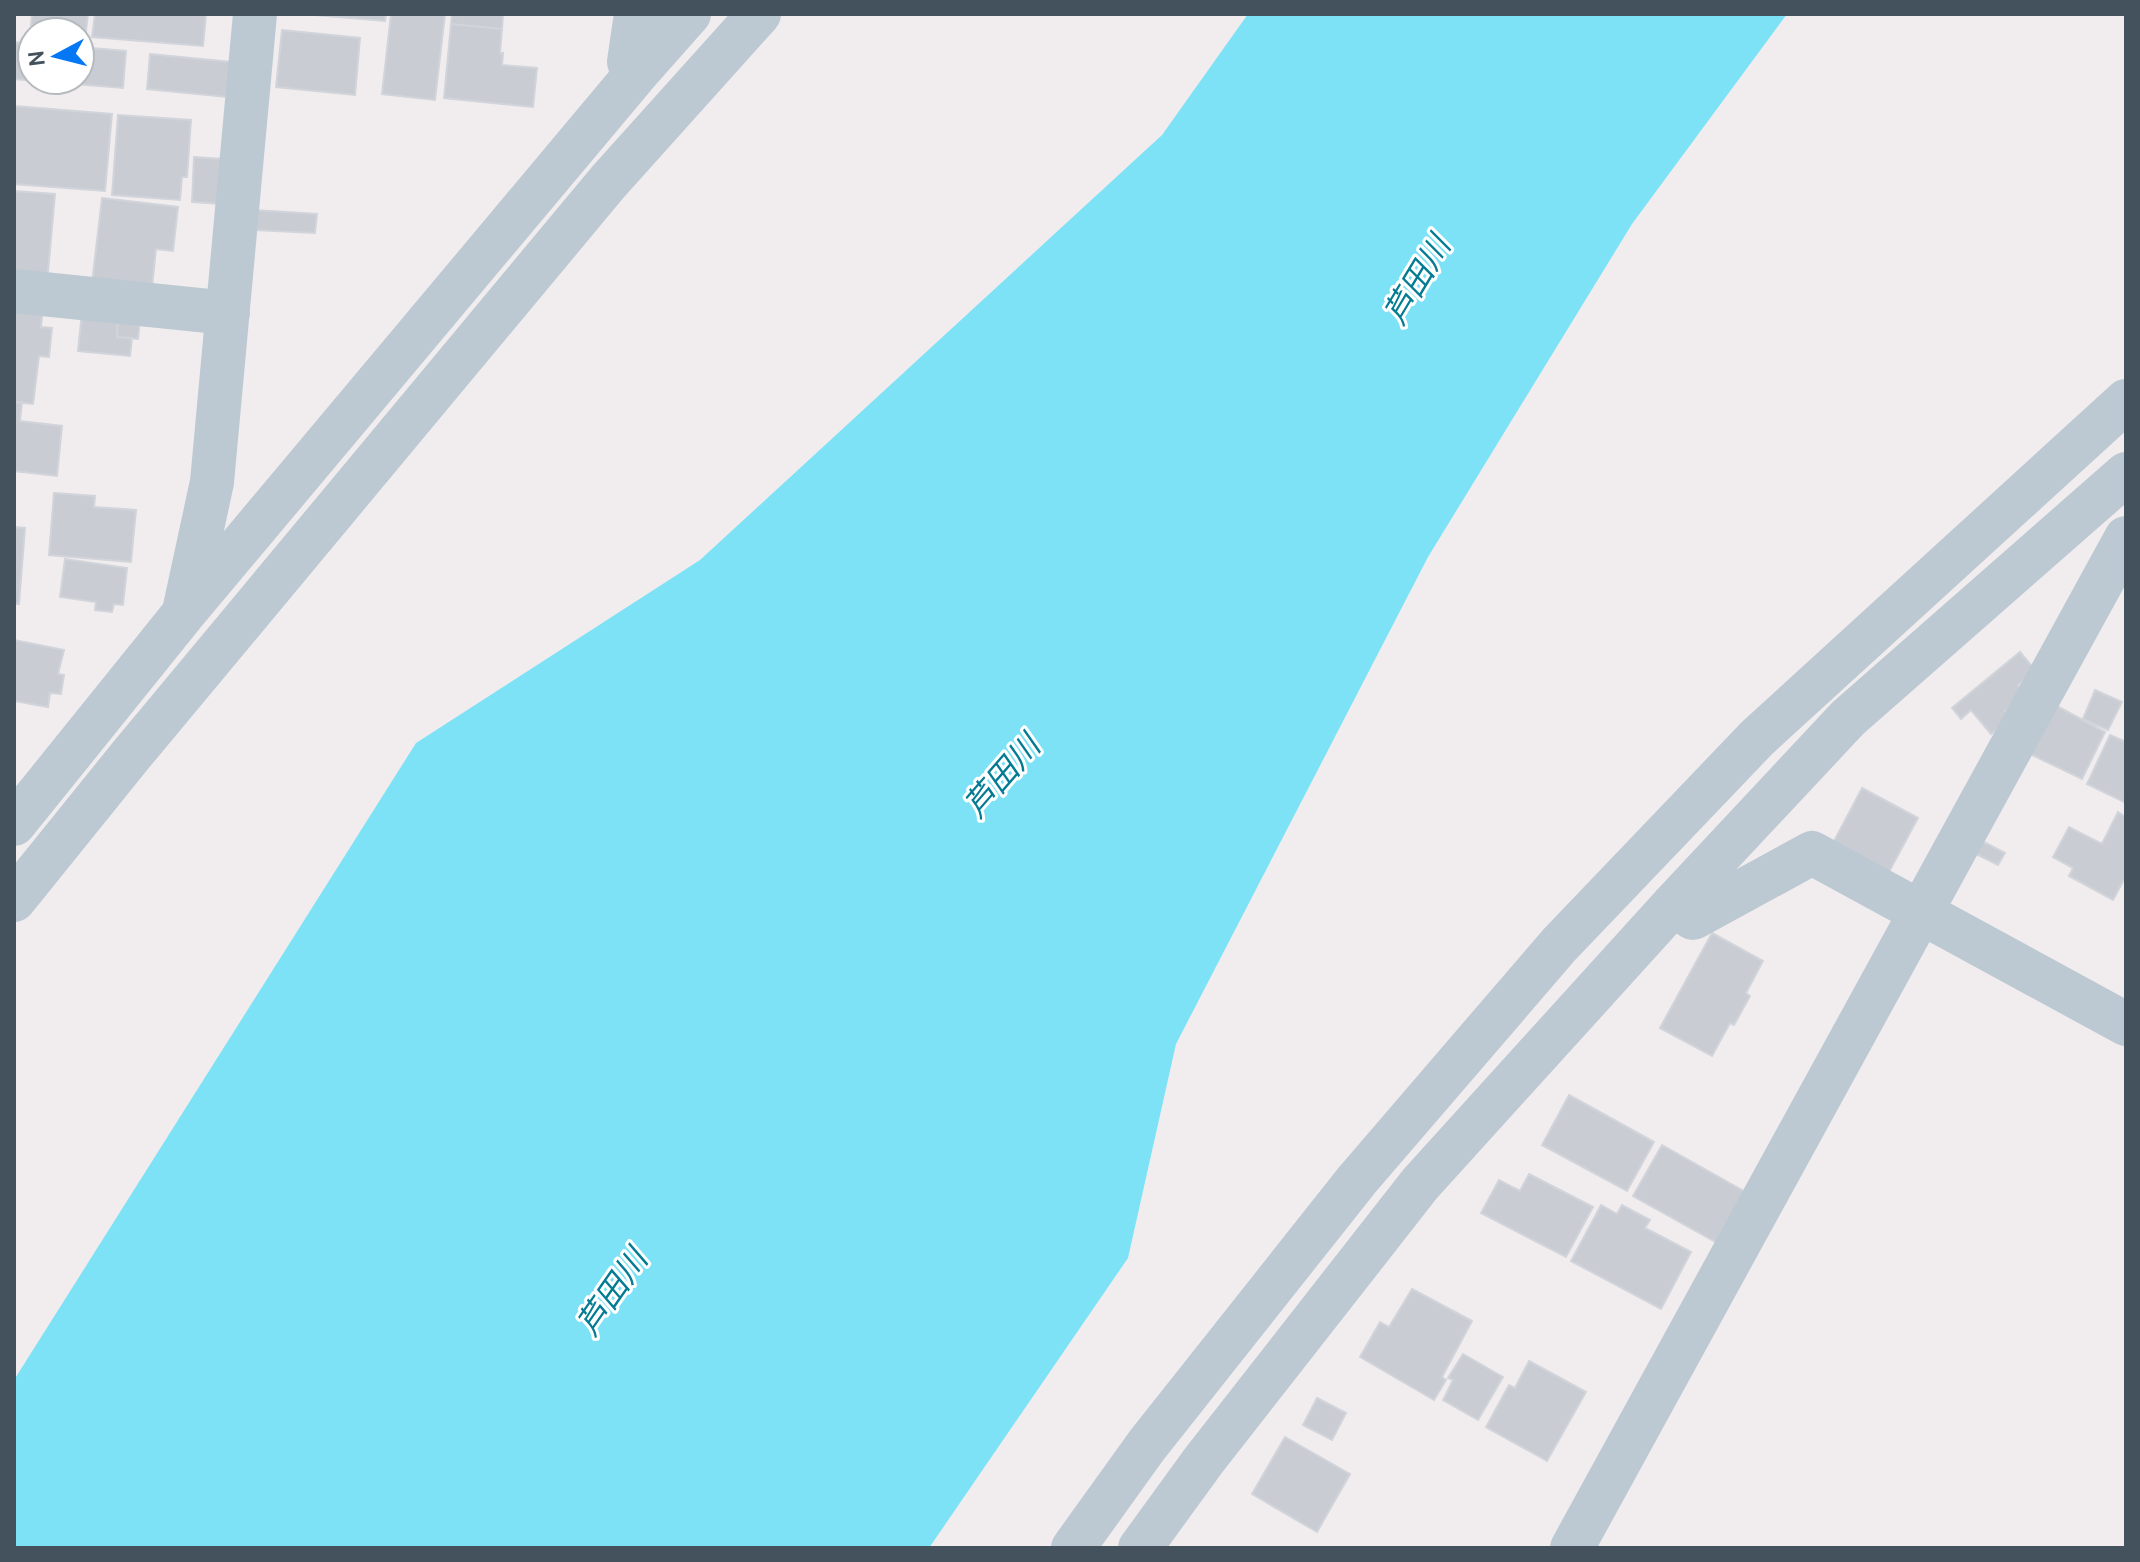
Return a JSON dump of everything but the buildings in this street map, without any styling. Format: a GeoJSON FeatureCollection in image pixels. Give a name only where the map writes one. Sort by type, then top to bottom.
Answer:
{"type":"FeatureCollection","features":[{"type":"Feature","properties":{"kind":"street"},"geometry":{"type":"LineString","coordinates":[[184,613],[212,482],[255,14]]}},
{"type":"Feature","properties":{"kind":"street"},"geometry":{"type":"LineString","coordinates":[[635,75],[629,62],[636,14]]}},
{"type":"Feature","properties":{"kind":"street"},"geometry":{"type":"LineString","coordinates":[[14,824],[184,613],[689,14]]}},
{"type":"Feature","properties":{"kind":"street"},"geometry":{"type":"LineString","coordinates":[[14,900],[608,182],[759,14]]}},
{"type":"Feature","properties":{"kind":"street"},"geometry":{"type":"LineString","coordinates":[[14,291],[228,313]]}},
{"type":"Feature","properties":{"kind":"street"},"geometry":{"type":"LineString","coordinates":[[1073,1548],[1147,1445],[1357,1180],[1559,945],[1757,738],[2126,401]]}},
{"type":"Feature","properties":{"kind":"street"},"geometry":{"type":"LineString","coordinates":[[1140,1548],[1204,1460],[1420,1184],[1673,905],[1848,718],[2126,474]]}},
{"type":"Feature","properties":{"kind":"street"},"geometry":{"type":"LineString","coordinates":[[1572,1548],[2126,538]]}},
{"type":"Feature","properties":{"kind":"street"},"geometry":{"type":"LineString","coordinates":[[1673,905],[1693,918],[1812,853],[2126,1024]]}},
{"type":"Feature","properties":{"kind":"water","name":"芦田川"},"geometry":{"type":"Polygon","coordinates":[[[1248,14],[1787,14],[1632,224],[1428,557],[1176,1044],[1128,1258],[929,1548],[14,1548],[14,1380],[416,743],[700,560],[1162,135],[1248,14]]]}}]}
